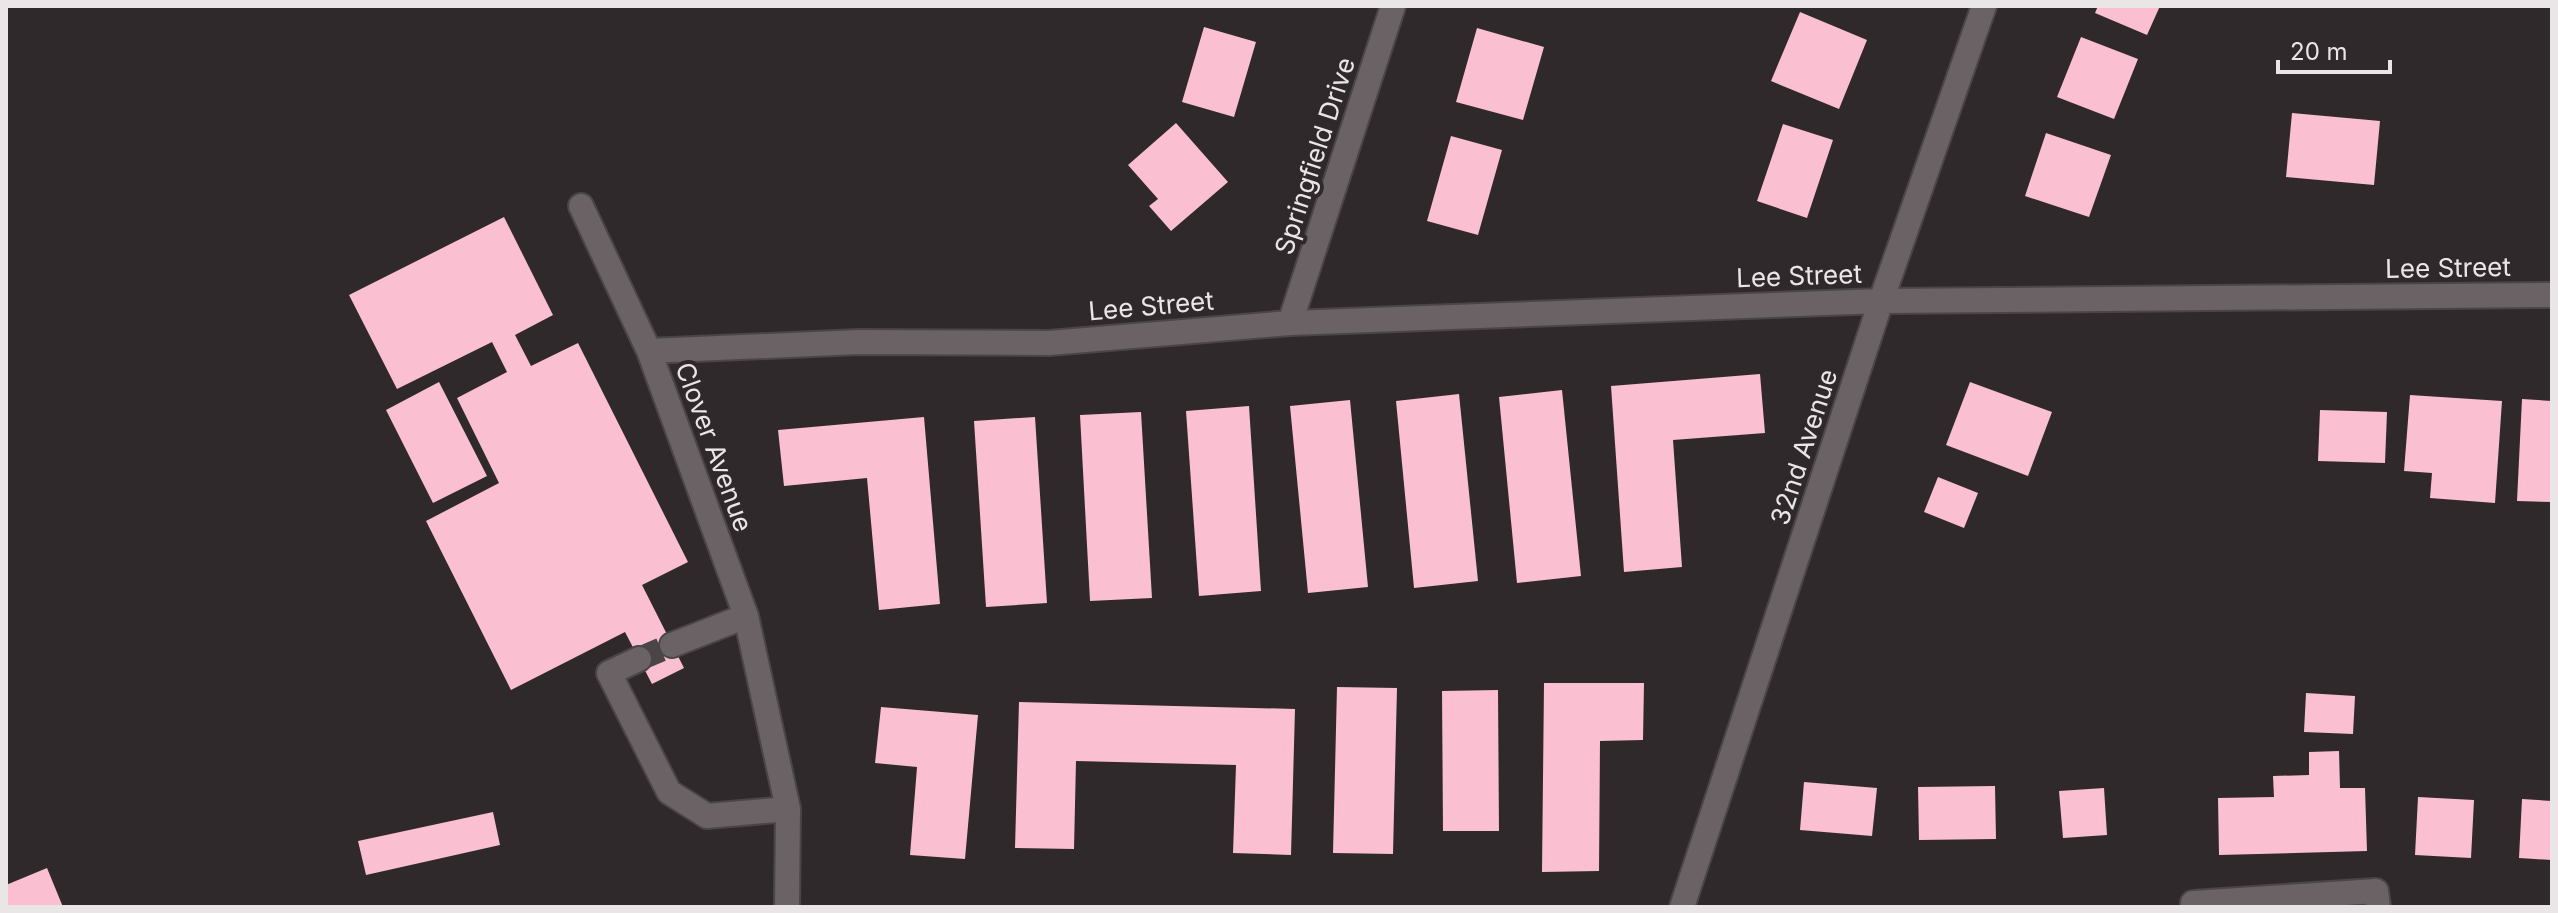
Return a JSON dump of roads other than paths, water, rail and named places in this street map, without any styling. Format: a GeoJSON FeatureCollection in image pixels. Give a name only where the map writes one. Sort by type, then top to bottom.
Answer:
{"type":"FeatureCollection","features":[{"type":"Feature","properties":{"kind":"street","name":"Springfield Drive"},"geometry":{"type":"LineString","coordinates":[[1290,323],[1393,6]]}},
{"type":"Feature","properties":{"kind":"street","name":"32nd Avenue"},"geometry":{"type":"LineString","coordinates":[[1682,907],[1881,301],[1984,6]]}},
{"type":"Feature","properties":{"kind":"street"},"geometry":{"type":"LineString","coordinates":[[581,206],[649,351]]}},
{"type":"Feature","properties":{"kind":"street","name":"Lee Street"},"geometry":{"type":"LineString","coordinates":[[1049,343],[1290,323],[1881,301],[2552,295]]}},
{"type":"Feature","properties":{"kind":"street","name":"Clover Avenue"},"geometry":{"type":"LineString","coordinates":[[787,907],[788,809],[746,616],[649,351],[859,342],[1049,343]]}},
{"type":"Feature","properties":{"kind":"street"},"geometry":{"type":"LineString","coordinates":[[672,645],[746,616]]}},
{"type":"Feature","properties":{"kind":"street"},"geometry":{"type":"LineString","coordinates":[[639,659],[609,673],[669,792],[707,816],[788,809]]}},
{"type":"Feature","properties":{"kind":"street"},"geometry":{"type":"LineString","coordinates":[[2193,907],[2193,903],[2376,891],[2378,907]]}},
{"type":"Feature","properties":{"kind":"tunnel"},"geometry":{"type":"LineString","coordinates":[[639,659],[672,645]]}}]}
